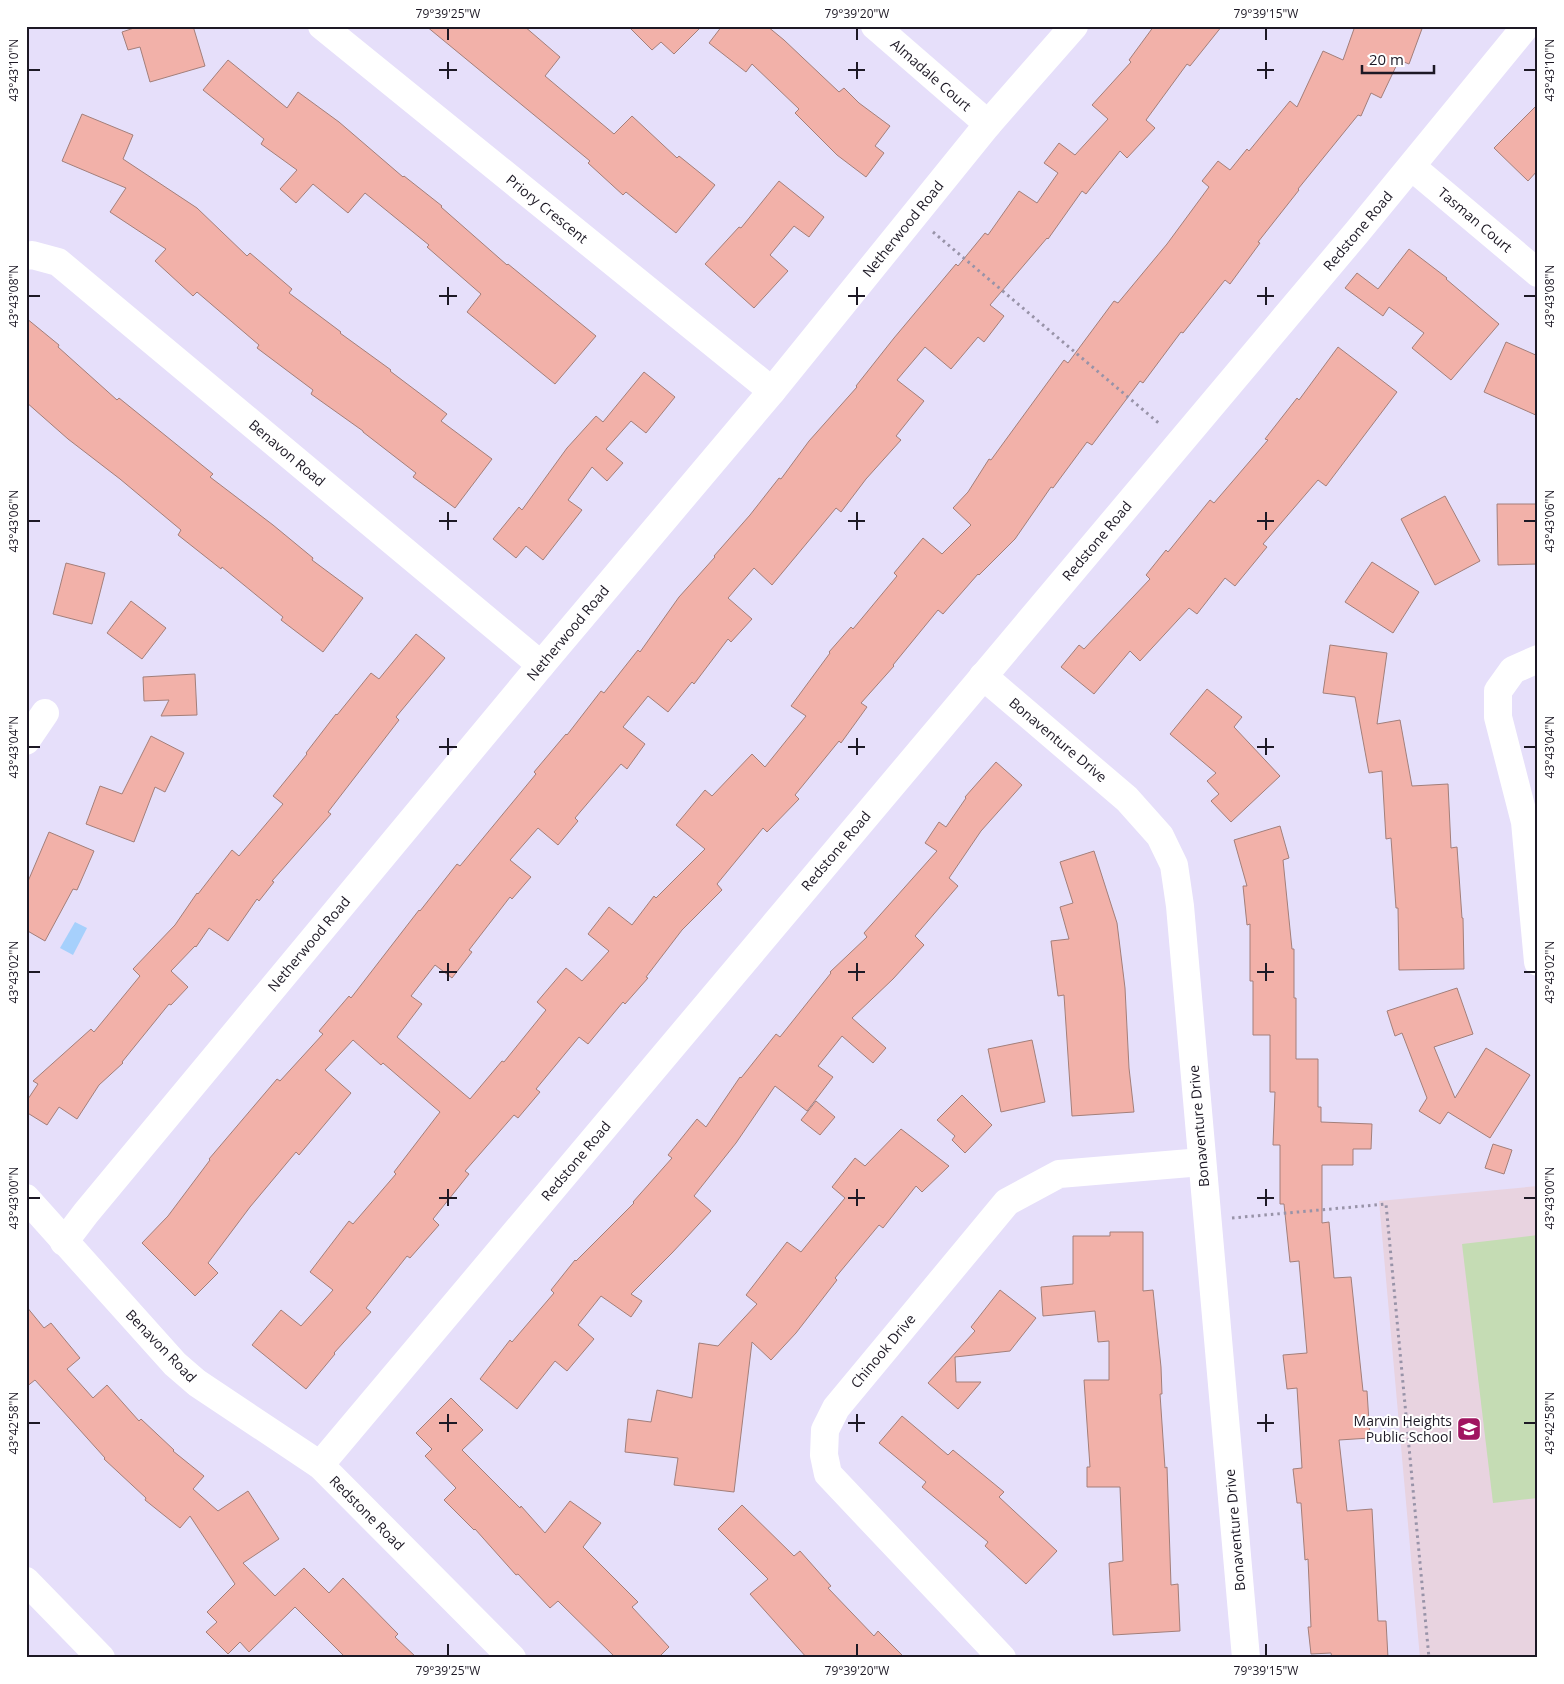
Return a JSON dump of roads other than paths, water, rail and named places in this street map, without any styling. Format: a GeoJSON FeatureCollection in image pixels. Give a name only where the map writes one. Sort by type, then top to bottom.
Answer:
{"type":"FeatureCollection","features":[{"type":"Feature","properties":{"kind":"street","name":"Priory Crescent"},"geometry":{"type":"LineString","coordinates":[[322,26],[772,391]]}},
{"type":"Feature","properties":{"kind":"street","name":"Almadale Court"},"geometry":{"type":"LineString","coordinates":[[874,26],[988,124]]}},
{"type":"Feature","properties":{"kind":"street","name":"Netherwood Road"},"geometry":{"type":"LineString","coordinates":[[64,1242],[92,1205],[541,665],[772,391],[988,124],[1074,26]]}},
{"type":"Feature","properties":{"kind":"street","name":"Redstone Road"},"geometry":{"type":"LineString","coordinates":[[512,1658],[320,1465],[1412,168],[1526,26]]}},
{"type":"Feature","properties":{"kind":"street","name":"Tasman Court"},"geometry":{"type":"LineString","coordinates":[[1412,168],[1538,274]]}},
{"type":"Feature","properties":{"kind":"street","name":"Benavon Road"},"geometry":{"type":"LineString","coordinates":[[26,256],[32,255],[58,262],[541,665]]}},
{"type":"Feature","properties":{"kind":"street"},"geometry":{"type":"LineString","coordinates":[[1538,659],[1513,670],[1498,692],[1498,717],[1525,822],[1538,962]]}},
{"type":"Feature","properties":{"kind":"street","name":"Bonaventure Drive"},"geometry":{"type":"LineString","coordinates":[[983,676],[1128,799],[1160,836],[1174,865],[1180,906],[1246,1658]]}},
{"type":"Feature","properties":{"kind":"street"},"geometry":{"type":"LineString","coordinates":[[26,741],[45,712]]}},
{"type":"Feature","properties":{"kind":"street","name":"Chinook Drive"},"geometry":{"type":"LineString","coordinates":[[1002,1658],[828,1474],[824,1455],[825,1430],[836,1408],[1007,1202],[1059,1174],[1202,1162]]}},
{"type":"Feature","properties":{"kind":"street","name":"Benavon Road"},"geometry":{"type":"LineString","coordinates":[[26,1198],[175,1364],[197,1383],[320,1465]]}},
{"type":"Feature","properties":{"kind":"street"},"geometry":{"type":"LineString","coordinates":[[26,1581],[101,1658]]}},
{"type":"Feature","properties":{"kind":"water"},"geometry":{"type":"Polygon","coordinates":[[[75,922],[87,928],[73,955],[60,948],[75,922]]]}},
{"type":"Feature","properties":{"kind":"place","name":"Marvin Heights Public School"},"geometry":{"type":"Point","coordinates":[1469,1429]}}]}
